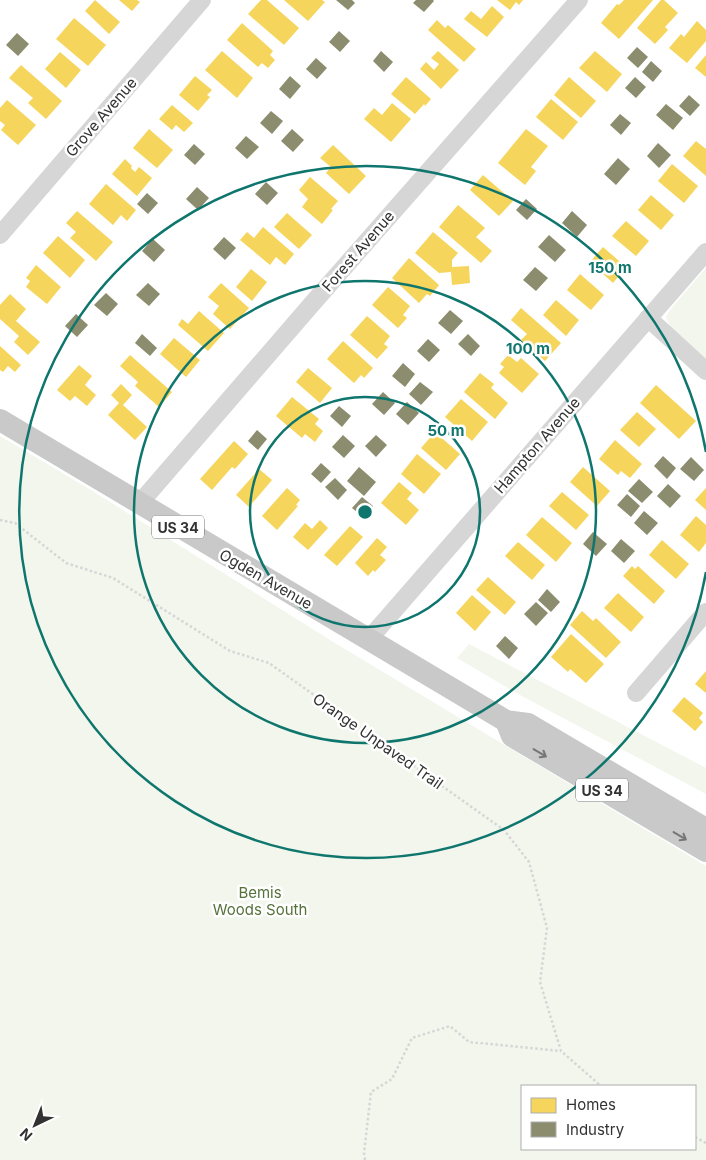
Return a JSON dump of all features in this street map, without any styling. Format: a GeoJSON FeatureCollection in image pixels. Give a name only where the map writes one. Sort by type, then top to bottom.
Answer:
{"type":"FeatureCollection","features":[{"type":"Feature","properties":{"kind":"main road","name":"Ogden Avenue"},"geometry":{"type":"LineString","coordinates":[[0,420],[506,722],[528,724],[706,829]]}},
{"type":"Feature","properties":{"kind":"main road","name":"Ogden Avenue"},"geometry":{"type":"LineString","coordinates":[[506,722],[512,736],[706,851]]}},
{"type":"Feature","properties":{"kind":"street","name":"Grove Avenue"},"geometry":{"type":"LineString","coordinates":[[0,235],[202,0]]}},
{"type":"Feature","properties":{"kind":"street","name":"Forest Avenue"},"geometry":{"type":"LineString","coordinates":[[139,504],[310,304],[579,0]]}},
{"type":"Feature","properties":{"kind":"street","name":"Hampton Avenue"},"geometry":{"type":"LineString","coordinates":[[368,639],[706,252]]}},
{"type":"Feature","properties":{"kind":"street"},"geometry":{"type":"LineString","coordinates":[[648,318],[706,371]]}},
{"type":"Feature","properties":{"kind":"street"},"geometry":{"type":"LineString","coordinates":[[636,693],[706,612]]}},
{"type":"Feature","properties":{"kind":"path","name":"Orange Unpaved Trail"},"geometry":{"type":"LineString","coordinates":[[0,520],[15,523],[66,563],[113,578],[230,651],[269,663],[504,830],[529,862],[546,928],[540,982],[561,1051]]}},
{"type":"Feature","properties":{"kind":"path"},"geometry":{"type":"LineString","coordinates":[[365,1160],[364,1153],[370,1092],[392,1079],[412,1038],[450,1026],[469,1042],[561,1051],[600,1085]]}},
{"type":"Feature","properties":{"kind":"green space"},"geometry":{"type":"Polygon","coordinates":[[[706,268],[706,360],[671,328],[666,317],[706,268]]]}},
{"type":"Feature","properties":{"kind":"green space","name":"Bemis Woods South"},"geometry":{"type":"Polygon","coordinates":[[[0,436],[91,490],[330,640],[706,866],[706,1160],[0,1160],[0,436]]]}},
{"type":"Feature","properties":{"kind":"green space"},"geometry":{"type":"Polygon","coordinates":[[[469,644],[706,768],[706,794],[520,695],[457,658],[469,644]]]}},
{"type":"Feature","properties":{"kind":"building: Homes"},"geometry":{"type":"Polygon","coordinates":[[[95,0],[120,22],[109,34],[85,11],[95,0]]]}},
{"type":"Feature","properties":{"kind":"building: Homes"},"geometry":{"type":"Polygon","coordinates":[[[119,0],[137,0],[140,2],[132,11],[119,0]]]}},
{"type":"Feature","properties":{"kind":"building: Homes"},"geometry":{"type":"Polygon","coordinates":[[[261,0],[267,0],[299,28],[284,45],[248,14],[261,0]]]}},
{"type":"Feature","properties":{"kind":"building: Homes"},"geometry":{"type":"Polygon","coordinates":[[[284,0],[322,0],[325,2],[308,21],[284,0]]]}},
{"type":"Feature","properties":{"kind":"building: Homes"},"geometry":{"type":"Polygon","coordinates":[[[497,0],[523,0],[519,5],[516,2],[510,10],[497,0]]]}},
{"type":"Feature","properties":{"kind":"building: Homes"},"geometry":{"type":"Polygon","coordinates":[[[624,0],[653,0],[619,39],[601,23],[617,4],[619,5],[624,0]]]}},
{"type":"Feature","properties":{"kind":"building: Homes"},"geometry":{"type":"Polygon","coordinates":[[[661,0],[664,0],[678,13],[665,27],[668,30],[655,44],[637,28],[661,0]]]}},
{"type":"Feature","properties":{"kind":"building: Homes"},"geometry":{"type":"Polygon","coordinates":[[[492,6],[504,17],[487,37],[464,19],[471,11],[481,19],[492,6]]]}},
{"type":"Feature","properties":{"kind":"building: Homes"},"geometry":{"type":"Polygon","coordinates":[[[74,18],[106,45],[88,66],[56,39],[74,18]]]}},
{"type":"Feature","properties":{"kind":"building: Homes"},"geometry":{"type":"Polygon","coordinates":[[[437,20],[445,28],[448,25],[476,49],[464,62],[428,30],[437,20]]]}},
{"type":"Feature","properties":{"kind":"building: Homes"},"geometry":{"type":"Polygon","coordinates":[[[697,21],[706,30],[706,41],[687,63],[669,48],[681,34],[684,37],[697,21]]]}},
{"type":"Feature","properties":{"kind":"building: Homes"},"geometry":{"type":"Polygon","coordinates":[[[242,23],[273,51],[270,55],[275,60],[268,68],[262,63],[258,67],[227,40],[242,23]]]}},
{"type":"Feature","properties":{"kind":"building: Homes"},"geometry":{"type":"Polygon","coordinates":[[[222,51],[253,78],[237,98],[205,70],[222,51]]]}},
{"type":"Feature","properties":{"kind":"building: Homes"},"geometry":{"type":"Polygon","coordinates":[[[438,51],[459,70],[441,89],[420,69],[426,62],[434,70],[439,64],[431,58],[438,51]]]}},
{"type":"Feature","properties":{"kind":"building: Homes"},"geometry":{"type":"Polygon","coordinates":[[[595,51],[622,74],[607,92],[579,68],[595,51]]]}},
{"type":"Feature","properties":{"kind":"building: Homes"},"geometry":{"type":"Polygon","coordinates":[[[60,52],[81,70],[66,88],[45,69],[60,52]]]}},
{"type":"Feature","properties":{"kind":"building: Homes"},"geometry":{"type":"Polygon","coordinates":[[[706,55],[706,77],[695,68],[706,55]]]}},
{"type":"Feature","properties":{"kind":"building: Homes"},"geometry":{"type":"Polygon","coordinates":[[[21,65],[62,101],[46,119],[28,103],[33,98],[9,78],[21,65]]]}},
{"type":"Feature","properties":{"kind":"building: Homes"},"geometry":{"type":"Polygon","coordinates":[[[195,76],[212,90],[207,95],[210,97],[198,111],[179,95],[195,76]]]}},
{"type":"Feature","properties":{"kind":"building: Homes"},"geometry":{"type":"Polygon","coordinates":[[[406,77],[431,99],[415,114],[391,94],[406,77]]]}},
{"type":"Feature","properties":{"kind":"building: Homes"},"geometry":{"type":"Polygon","coordinates":[[[569,77],[596,101],[581,118],[554,95],[569,77]]]}},
{"type":"Feature","properties":{"kind":"building: Homes"},"geometry":{"type":"Polygon","coordinates":[[[551,99],[578,122],[563,140],[536,117],[551,99]]]}},
{"type":"Feature","properties":{"kind":"building: Homes"},"geometry":{"type":"Polygon","coordinates":[[[7,100],[36,125],[18,145],[1,130],[5,125],[0,121],[0,108],[7,100]]]}},
{"type":"Feature","properties":{"kind":"building: Homes"},"geometry":{"type":"Polygon","coordinates":[[[392,103],[411,119],[391,142],[364,119],[374,108],[382,115],[392,103]]]}},
{"type":"Feature","properties":{"kind":"building: Homes"},"geometry":{"type":"Polygon","coordinates":[[[172,105],[193,123],[184,132],[176,125],[172,130],[159,119],[172,105]]]}},
{"type":"Feature","properties":{"kind":"building: Homes"},"geometry":{"type":"Polygon","coordinates":[[[149,129],[173,150],[157,168],[133,148],[149,129]]]}},
{"type":"Feature","properties":{"kind":"building: Homes"},"geometry":{"type":"Polygon","coordinates":[[[526,129],[548,146],[531,167],[536,171],[525,185],[498,163],[526,129]]]}},
{"type":"Feature","properties":{"kind":"building: Homes"},"geometry":{"type":"Polygon","coordinates":[[[696,141],[706,149],[706,176],[683,156],[696,141]]]}},
{"type":"Feature","properties":{"kind":"building: Homes"},"geometry":{"type":"Polygon","coordinates":[[[333,145],[366,176],[349,194],[326,173],[331,167],[320,158],[333,145]]]}},
{"type":"Feature","properties":{"kind":"building: Homes"},"geometry":{"type":"Polygon","coordinates":[[[125,159],[135,172],[139,167],[152,178],[137,196],[112,174],[125,159]]]}},
{"type":"Feature","properties":{"kind":"building: Homes"},"geometry":{"type":"Polygon","coordinates":[[[672,164],[698,186],[684,203],[658,181],[672,164]]]}},
{"type":"Feature","properties":{"kind":"building: Homes"},"geometry":{"type":"Polygon","coordinates":[[[483,175],[513,201],[499,216],[470,190],[483,175]]]}},
{"type":"Feature","properties":{"kind":"building: Homes"},"geometry":{"type":"Polygon","coordinates":[[[310,177],[338,201],[322,224],[302,207],[308,199],[299,190],[310,177]]]}},
{"type":"Feature","properties":{"kind":"building: Homes"},"geometry":{"type":"Polygon","coordinates":[[[106,184],[136,210],[127,221],[121,215],[113,225],[89,204],[106,184]]]}},
{"type":"Feature","properties":{"kind":"building: Homes"},"geometry":{"type":"Polygon","coordinates":[[[651,195],[674,215],[661,230],[638,210],[651,195]]]}},
{"type":"Feature","properties":{"kind":"building: Homes"},"geometry":{"type":"Polygon","coordinates":[[[458,205],[485,228],[476,237],[492,251],[481,263],[439,227],[458,205]]]}},
{"type":"Feature","properties":{"kind":"building: Homes"},"geometry":{"type":"Polygon","coordinates":[[[77,211],[113,242],[96,261],[70,238],[76,232],[66,223],[77,211]]]}},
{"type":"Feature","properties":{"kind":"building: Homes"},"geometry":{"type":"Polygon","coordinates":[[[287,213],[312,235],[299,249],[274,227],[287,213]]]}},
{"type":"Feature","properties":{"kind":"building: Homes"},"geometry":{"type":"Polygon","coordinates":[[[626,221],[649,241],[636,256],[612,236],[626,221]]]}},
{"type":"Feature","properties":{"kind":"building: Homes"},"geometry":{"type":"Polygon","coordinates":[[[263,227],[294,254],[285,265],[276,257],[270,265],[240,240],[247,232],[254,238],[263,227]]]}},
{"type":"Feature","properties":{"kind":"building: Homes"},"geometry":{"type":"Polygon","coordinates":[[[433,232],[458,253],[452,260],[452,267],[469,266],[470,283],[452,285],[451,272],[439,273],[415,253],[433,232]]]}},
{"type":"Feature","properties":{"kind":"building: Homes"},"geometry":{"type":"Polygon","coordinates":[[[58,236],[85,260],[70,278],[43,253],[58,236]]]}},
{"type":"Feature","properties":{"kind":"building: Homes"},"geometry":{"type":"Polygon","coordinates":[[[603,247],[626,267],[613,283],[590,262],[603,247]]]}},
{"type":"Feature","properties":{"kind":"building: Homes"},"geometry":{"type":"Polygon","coordinates":[[[409,258],[439,285],[430,296],[427,294],[419,303],[392,278],[409,258]]]}},
{"type":"Feature","properties":{"kind":"building: Homes"},"geometry":{"type":"Polygon","coordinates":[[[36,265],[61,287],[47,304],[26,287],[30,281],[26,278],[36,265]]]}},
{"type":"Feature","properties":{"kind":"building: Homes"},"geometry":{"type":"Polygon","coordinates":[[[251,269],[267,282],[252,301],[236,287],[251,269]]]}},
{"type":"Feature","properties":{"kind":"building: Homes"},"geometry":{"type":"Polygon","coordinates":[[[580,274],[604,295],[591,310],[567,290],[580,274]]]}},
{"type":"Feature","properties":{"kind":"building: Homes"},"geometry":{"type":"Polygon","coordinates":[[[221,283],[249,308],[230,329],[213,314],[219,306],[208,297],[221,283]]]}},
{"type":"Feature","properties":{"kind":"building: Homes"},"geometry":{"type":"Polygon","coordinates":[[[388,287],[410,306],[403,315],[407,318],[398,328],[372,305],[388,287]]]}},
{"type":"Feature","properties":{"kind":"building: Homes"},"geometry":{"type":"Polygon","coordinates":[[[10,294],[26,309],[16,321],[40,342],[28,355],[14,342],[19,336],[0,319],[0,305],[10,294]]]}},
{"type":"Feature","properties":{"kind":"building: Homes"},"geometry":{"type":"Polygon","coordinates":[[[556,300],[579,320],[566,336],[543,315],[556,300]]]}},
{"type":"Feature","properties":{"kind":"building: Homes"},"geometry":{"type":"Polygon","coordinates":[[[521,308],[561,343],[545,361],[521,340],[527,334],[511,320],[521,308]]]}},
{"type":"Feature","properties":{"kind":"building: Homes"},"geometry":{"type":"Polygon","coordinates":[[[199,311],[224,333],[208,351],[178,325],[182,319],[188,324],[199,311]]]}},
{"type":"Feature","properties":{"kind":"building: Homes"},"geometry":{"type":"Polygon","coordinates":[[[367,316],[390,336],[384,344],[388,347],[377,359],[350,335],[367,316]]]}},
{"type":"Feature","properties":{"kind":"building: Homes"},"geometry":{"type":"Polygon","coordinates":[[[174,338],[200,360],[186,377],[160,354],[174,338]]]}},
{"type":"Feature","properties":{"kind":"building: Homes"},"geometry":{"type":"Polygon","coordinates":[[[343,341],[373,368],[364,378],[361,375],[354,383],[327,359],[343,341]]]}},
{"type":"Feature","properties":{"kind":"building: Homes"},"geometry":{"type":"Polygon","coordinates":[[[0,346],[21,365],[15,372],[8,366],[3,372],[0,370],[0,346]]]}},
{"type":"Feature","properties":{"kind":"building: Homes"},"geometry":{"type":"Polygon","coordinates":[[[130,355],[172,392],[159,407],[135,386],[138,382],[120,366],[130,355]]]}},
{"type":"Feature","properties":{"kind":"building: Homes"},"geometry":{"type":"Polygon","coordinates":[[[508,355],[517,362],[521,358],[539,374],[522,393],[499,373],[504,367],[500,364],[508,355]]]}},
{"type":"Feature","properties":{"kind":"building: Homes"},"geometry":{"type":"Polygon","coordinates":[[[79,365],[92,376],[85,385],[96,395],[87,406],[75,396],[70,401],[57,390],[79,365]]]}},
{"type":"Feature","properties":{"kind":"building: Homes"},"geometry":{"type":"Polygon","coordinates":[[[308,368],[332,388],[320,403],[296,382],[308,368]]]}},
{"type":"Feature","properties":{"kind":"building: Homes"},"geometry":{"type":"Polygon","coordinates":[[[480,373],[494,384],[491,388],[508,403],[495,419],[464,392],[480,373]]]}},
{"type":"Feature","properties":{"kind":"building: Homes"},"geometry":{"type":"Polygon","coordinates":[[[121,384],[132,395],[123,405],[147,427],[135,440],[108,415],[119,403],[111,395],[121,384]]]}},
{"type":"Feature","properties":{"kind":"building: Homes"},"geometry":{"type":"Polygon","coordinates":[[[656,385],[696,421],[679,439],[640,403],[656,385]]]}},
{"type":"Feature","properties":{"kind":"building: Homes"},"geometry":{"type":"Polygon","coordinates":[[[292,397],[319,419],[315,424],[323,431],[315,442],[305,434],[302,438],[276,416],[292,397]]]}},
{"type":"Feature","properties":{"kind":"building: Homes"},"geometry":{"type":"Polygon","coordinates":[[[461,399],[488,422],[472,441],[445,417],[461,399]]]}},
{"type":"Feature","properties":{"kind":"building: Homes"},"geometry":{"type":"Polygon","coordinates":[[[637,412],[656,429],[639,447],[620,430],[637,412]]]}},
{"type":"Feature","properties":{"kind":"building: Homes"},"geometry":{"type":"Polygon","coordinates":[[[435,432],[460,454],[446,470],[421,448],[435,432]]]}},
{"type":"Feature","properties":{"kind":"building: Homes"},"geometry":{"type":"Polygon","coordinates":[[[615,440],[642,464],[630,478],[621,471],[618,475],[599,459],[615,440]]]}},
{"type":"Feature","properties":{"kind":"building: Homes"},"geometry":{"type":"Polygon","coordinates":[[[234,441],[248,454],[235,469],[232,467],[212,490],[200,479],[234,441]]]}},
{"type":"Feature","properties":{"kind":"building: Homes"},"geometry":{"type":"Polygon","coordinates":[[[417,454],[441,474],[424,494],[401,474],[417,454]]]}},
{"type":"Feature","properties":{"kind":"building: Homes"},"geometry":{"type":"Polygon","coordinates":[[[583,467],[610,491],[597,506],[570,482],[583,467]]]}},
{"type":"Feature","properties":{"kind":"building: Homes"},"geometry":{"type":"Polygon","coordinates":[[[259,469],[272,480],[249,507],[236,495],[259,469]]]}},
{"type":"Feature","properties":{"kind":"building: Homes"},"geometry":{"type":"Polygon","coordinates":[[[399,482],[412,493],[407,499],[419,510],[406,525],[381,503],[399,482]]]}},
{"type":"Feature","properties":{"kind":"building: Homes"},"geometry":{"type":"Polygon","coordinates":[[[287,488],[300,500],[296,505],[298,506],[277,530],[262,516],[287,488]]]}},
{"type":"Feature","properties":{"kind":"building: Homes"},"geometry":{"type":"Polygon","coordinates":[[[706,488],[706,510],[695,500],[706,488]]]}},
{"type":"Feature","properties":{"kind":"building: Homes"},"geometry":{"type":"Polygon","coordinates":[[[562,492],[589,515],[576,530],[549,506],[562,492]]]}},
{"type":"Feature","properties":{"kind":"building: Homes"},"geometry":{"type":"Polygon","coordinates":[[[696,516],[706,525],[706,543],[699,552],[680,535],[696,516]]]}},
{"type":"Feature","properties":{"kind":"building: Homes"},"geometry":{"type":"Polygon","coordinates":[[[542,517],[572,543],[556,562],[526,535],[542,517]]]}},
{"type":"Feature","properties":{"kind":"building: Homes"},"geometry":{"type":"Polygon","coordinates":[[[320,520],[328,528],[308,550],[293,537],[305,523],[312,529],[320,520]]]}},
{"type":"Feature","properties":{"kind":"building: Homes"},"geometry":{"type":"Polygon","coordinates":[[[350,526],[363,537],[337,566],[324,555],[350,526]]]}},
{"type":"Feature","properties":{"kind":"building: Homes"},"geometry":{"type":"Polygon","coordinates":[[[377,538],[387,547],[380,555],[386,560],[375,572],[373,570],[368,576],[355,563],[377,538]]]}},
{"type":"Feature","properties":{"kind":"building: Homes"},"geometry":{"type":"Polygon","coordinates":[[[662,540],[689,564],[676,579],[649,555],[662,540]]]}},
{"type":"Feature","properties":{"kind":"building: Homes"},"geometry":{"type":"Polygon","coordinates":[[[518,542],[545,565],[532,580],[505,556],[518,542]]]}},
{"type":"Feature","properties":{"kind":"building: Homes"},"geometry":{"type":"Polygon","coordinates":[[[632,566],[635,569],[638,566],[665,591],[654,604],[623,576],[632,566]]]}},
{"type":"Feature","properties":{"kind":"building: Homes"},"geometry":{"type":"Polygon","coordinates":[[[488,577],[516,602],[505,615],[476,590],[488,577]]]}},
{"type":"Feature","properties":{"kind":"building: Homes"},"geometry":{"type":"Polygon","coordinates":[[[618,593],[644,617],[631,632],[604,608],[618,593]]]}},
{"type":"Feature","properties":{"kind":"building: Homes"},"geometry":{"type":"Polygon","coordinates":[[[472,595],[491,612],[475,631],[456,613],[472,595]]]}},
{"type":"Feature","properties":{"kind":"building: Homes"},"geometry":{"type":"Polygon","coordinates":[[[582,611],[593,621],[596,618],[621,642],[606,658],[570,625],[582,611]]]}},
{"type":"Feature","properties":{"kind":"building: Homes"},"geometry":{"type":"Polygon","coordinates":[[[571,634],[604,664],[586,683],[570,669],[568,672],[551,657],[571,634]]]}},
{"type":"Feature","properties":{"kind":"building: Homes"},"geometry":{"type":"Polygon","coordinates":[[[706,671],[706,693],[695,684],[706,671]]]}},
{"type":"Feature","properties":{"kind":"building: Homes"},"geometry":{"type":"Polygon","coordinates":[[[684,697],[703,713],[699,718],[703,722],[695,731],[672,711],[684,697]]]}},
{"type":"Feature","properties":{"kind":"building: Industry"},"geometry":{"type":"Polygon","coordinates":[[[336,0],[352,0],[355,3],[348,10],[336,0]]]}},
{"type":"Feature","properties":{"kind":"building: Industry"},"geometry":{"type":"Polygon","coordinates":[[[416,0],[434,1],[424,12],[413,3],[416,0]]]}},
{"type":"Feature","properties":{"kind":"building: Industry"},"geometry":{"type":"Polygon","coordinates":[[[339,31],[350,41],[340,52],[329,42],[339,31]]]}},
{"type":"Feature","properties":{"kind":"building: Industry"},"geometry":{"type":"Polygon","coordinates":[[[17,33],[29,44],[18,56],[6,45],[17,33]]]}},
{"type":"Feature","properties":{"kind":"building: Industry"},"geometry":{"type":"Polygon","coordinates":[[[637,47],[648,57],[638,68],[627,58],[637,47]]]}},
{"type":"Feature","properties":{"kind":"building: Industry"},"geometry":{"type":"Polygon","coordinates":[[[381,51],[393,62],[384,72],[373,61],[381,51]]]}},
{"type":"Feature","properties":{"kind":"building: Industry"},"geometry":{"type":"Polygon","coordinates":[[[316,58],[327,68],[317,79],[306,69],[316,58]]]}},
{"type":"Feature","properties":{"kind":"building: Industry"},"geometry":{"type":"Polygon","coordinates":[[[651,61],[662,71],[653,82],[642,72],[651,61]]]}},
{"type":"Feature","properties":{"kind":"building: Industry"},"geometry":{"type":"Polygon","coordinates":[[[290,76],[301,86],[290,99],[279,89],[290,76]]]}},
{"type":"Feature","properties":{"kind":"building: Industry"},"geometry":{"type":"Polygon","coordinates":[[[635,77],[646,87],[636,98],[625,88],[635,77]]]}},
{"type":"Feature","properties":{"kind":"building: Industry"},"geometry":{"type":"Polygon","coordinates":[[[689,95],[700,105],[690,116],[679,106],[689,95]]]}},
{"type":"Feature","properties":{"kind":"building: Industry"},"geometry":{"type":"Polygon","coordinates":[[[666,104],[683,118],[673,130],[656,115],[666,104]]]}},
{"type":"Feature","properties":{"kind":"building: Industry"},"geometry":{"type":"Polygon","coordinates":[[[271,111],[283,121],[272,134],[260,123],[271,111]]]}},
{"type":"Feature","properties":{"kind":"building: Industry"},"geometry":{"type":"Polygon","coordinates":[[[620,114],[631,123],[621,135],[610,125],[620,114]]]}},
{"type":"Feature","properties":{"kind":"building: Industry"},"geometry":{"type":"Polygon","coordinates":[[[292,129],[304,140],[293,152],[281,141],[292,129]]]}},
{"type":"Feature","properties":{"kind":"building: Industry"},"geometry":{"type":"Polygon","coordinates":[[[246,136],[259,147],[247,159],[235,148],[246,136]]]}},
{"type":"Feature","properties":{"kind":"building: Industry"},"geometry":{"type":"Polygon","coordinates":[[[658,143],[671,155],[659,168],[647,156],[658,143]]]}},
{"type":"Feature","properties":{"kind":"building: Industry"},"geometry":{"type":"Polygon","coordinates":[[[194,144],[205,154],[195,165],[184,155],[194,144]]]}},
{"type":"Feature","properties":{"kind":"building: Industry"},"geometry":{"type":"Polygon","coordinates":[[[618,158],[630,169],[616,185],[604,174],[618,158]]]}},
{"type":"Feature","properties":{"kind":"building: Industry"},"geometry":{"type":"Polygon","coordinates":[[[266,182],[278,193],[267,205],[255,194],[266,182]]]}},
{"type":"Feature","properties":{"kind":"building: Industry"},"geometry":{"type":"Polygon","coordinates":[[[197,187],[209,198],[198,210],[186,199],[197,187]]]}},
{"type":"Feature","properties":{"kind":"building: Industry"},"geometry":{"type":"Polygon","coordinates":[[[147,193],[158,203],[148,214],[137,204],[147,193]]]}},
{"type":"Feature","properties":{"kind":"building: Industry"},"geometry":{"type":"Polygon","coordinates":[[[526,199],[537,209],[527,220],[516,210],[526,199]]]}},
{"type":"Feature","properties":{"kind":"building: Industry"},"geometry":{"type":"Polygon","coordinates":[[[572,211],[587,225],[577,237],[562,223],[572,211]]]}},
{"type":"Feature","properties":{"kind":"building: Industry"},"geometry":{"type":"Polygon","coordinates":[[[549,235],[566,250],[555,262],[538,247],[549,235]]]}},
{"type":"Feature","properties":{"kind":"building: Industry"},"geometry":{"type":"Polygon","coordinates":[[[224,237],[236,248],[225,260],[213,249],[224,237]]]}},
{"type":"Feature","properties":{"kind":"building: Industry"},"geometry":{"type":"Polygon","coordinates":[[[153,239],[165,250],[154,262],[142,251],[153,239]]]}},
{"type":"Feature","properties":{"kind":"building: Industry"},"geometry":{"type":"Polygon","coordinates":[[[535,267],[548,278],[536,291],[523,280],[535,267]]]}},
{"type":"Feature","properties":{"kind":"building: Industry"},"geometry":{"type":"Polygon","coordinates":[[[148,283],[160,294],[149,306],[136,295],[148,283]]]}},
{"type":"Feature","properties":{"kind":"building: Industry"},"geometry":{"type":"Polygon","coordinates":[[[106,293],[118,304],[107,316],[94,305],[106,293]]]}},
{"type":"Feature","properties":{"kind":"building: Industry"},"geometry":{"type":"Polygon","coordinates":[[[450,310],[463,321],[451,334],[438,323],[450,310]]]}},
{"type":"Feature","properties":{"kind":"building: Industry"},"geometry":{"type":"Polygon","coordinates":[[[76,314],[88,325],[77,337],[65,326],[76,314]]]}},
{"type":"Feature","properties":{"kind":"building: Industry"},"geometry":{"type":"Polygon","coordinates":[[[142,334],[157,348],[150,356],[135,343],[142,334]]]}},
{"type":"Feature","properties":{"kind":"building: Industry"},"geometry":{"type":"Polygon","coordinates":[[[468,334],[480,346],[471,356],[458,344],[468,334]]]}},
{"type":"Feature","properties":{"kind":"building: Industry"},"geometry":{"type":"Polygon","coordinates":[[[428,339],[440,350],[429,362],[417,351],[428,339]]]}},
{"type":"Feature","properties":{"kind":"building: Industry"},"geometry":{"type":"Polygon","coordinates":[[[403,363],[415,374],[405,387],[392,376],[403,363]]]}},
{"type":"Feature","properties":{"kind":"building: Industry"},"geometry":{"type":"Polygon","coordinates":[[[420,382],[433,392],[421,405],[409,394],[420,382]]]}},
{"type":"Feature","properties":{"kind":"building: Industry"},"geometry":{"type":"Polygon","coordinates":[[[383,392],[395,403],[384,415],[372,404],[383,392]]]}},
{"type":"Feature","properties":{"kind":"building: Industry"},"geometry":{"type":"Polygon","coordinates":[[[407,402],[419,413],[408,425],[396,414],[407,402]]]}},
{"type":"Feature","properties":{"kind":"building: Industry"},"geometry":{"type":"Polygon","coordinates":[[[339,406],[351,416],[342,427],[330,416],[339,406]]]}},
{"type":"Feature","properties":{"kind":"building: Industry"},"geometry":{"type":"Polygon","coordinates":[[[257,430],[267,439],[258,450],[248,441],[257,430]]]}},
{"type":"Feature","properties":{"kind":"building: Industry"},"geometry":{"type":"Polygon","coordinates":[[[343,435],[355,446],[344,458],[332,447],[343,435]]]}},
{"type":"Feature","properties":{"kind":"building: Industry"},"geometry":{"type":"Polygon","coordinates":[[[376,435],[387,445],[376,457],[365,446],[376,435]]]}},
{"type":"Feature","properties":{"kind":"building: Industry"},"geometry":{"type":"Polygon","coordinates":[[[663,456],[676,468],[667,479],[654,466],[663,456]]]}},
{"type":"Feature","properties":{"kind":"building: Industry"},"geometry":{"type":"Polygon","coordinates":[[[691,457],[704,470],[694,481],[680,469],[691,457]]]}},
{"type":"Feature","properties":{"kind":"building: Industry"},"geometry":{"type":"Polygon","coordinates":[[[321,463],[331,472],[321,483],[311,474],[321,463]]]}},
{"type":"Feature","properties":{"kind":"building: Industry"},"geometry":{"type":"Polygon","coordinates":[[[359,467],[376,482],[364,496],[347,481],[359,467]]]}},
{"type":"Feature","properties":{"kind":"building: Industry"},"geometry":{"type":"Polygon","coordinates":[[[335,478],[347,490],[338,500],[325,487],[335,478]]]}},
{"type":"Feature","properties":{"kind":"building: Industry"},"geometry":{"type":"Polygon","coordinates":[[[639,479],[653,492],[642,503],[628,491],[639,479]]]}},
{"type":"Feature","properties":{"kind":"building: Industry"},"geometry":{"type":"Polygon","coordinates":[[[668,484],[681,496],[670,508],[657,496],[668,484]]]}},
{"type":"Feature","properties":{"kind":"building: Industry"},"geometry":{"type":"Polygon","coordinates":[[[627,494],[640,506],[631,517],[617,505],[627,494]]]}},
{"type":"Feature","properties":{"kind":"building: Industry"},"geometry":{"type":"Polygon","coordinates":[[[362,497],[373,506],[363,517],[352,508],[362,497]]]}},
{"type":"Feature","properties":{"kind":"building: Industry"},"geometry":{"type":"Polygon","coordinates":[[[644,511],[658,523],[647,535],[634,523],[644,511]]]}},
{"type":"Feature","properties":{"kind":"building: Industry"},"geometry":{"type":"Polygon","coordinates":[[[593,532],[607,544],[596,556],[583,544],[593,532]]]}},
{"type":"Feature","properties":{"kind":"building: Industry"},"geometry":{"type":"Polygon","coordinates":[[[621,539],[635,551],[624,563],[611,551],[621,539]]]}},
{"type":"Feature","properties":{"kind":"building: Industry"},"geometry":{"type":"Polygon","coordinates":[[[547,589],[560,602],[551,612],[538,600],[547,589]]]}},
{"type":"Feature","properties":{"kind":"building: Industry"},"geometry":{"type":"Polygon","coordinates":[[[536,602],[548,613],[536,626],[524,614],[536,602]]]}},
{"type":"Feature","properties":{"kind":"building: Industry"},"geometry":{"type":"Polygon","coordinates":[[[505,636],[518,648],[509,659],[496,646],[505,636]]]}}]}
